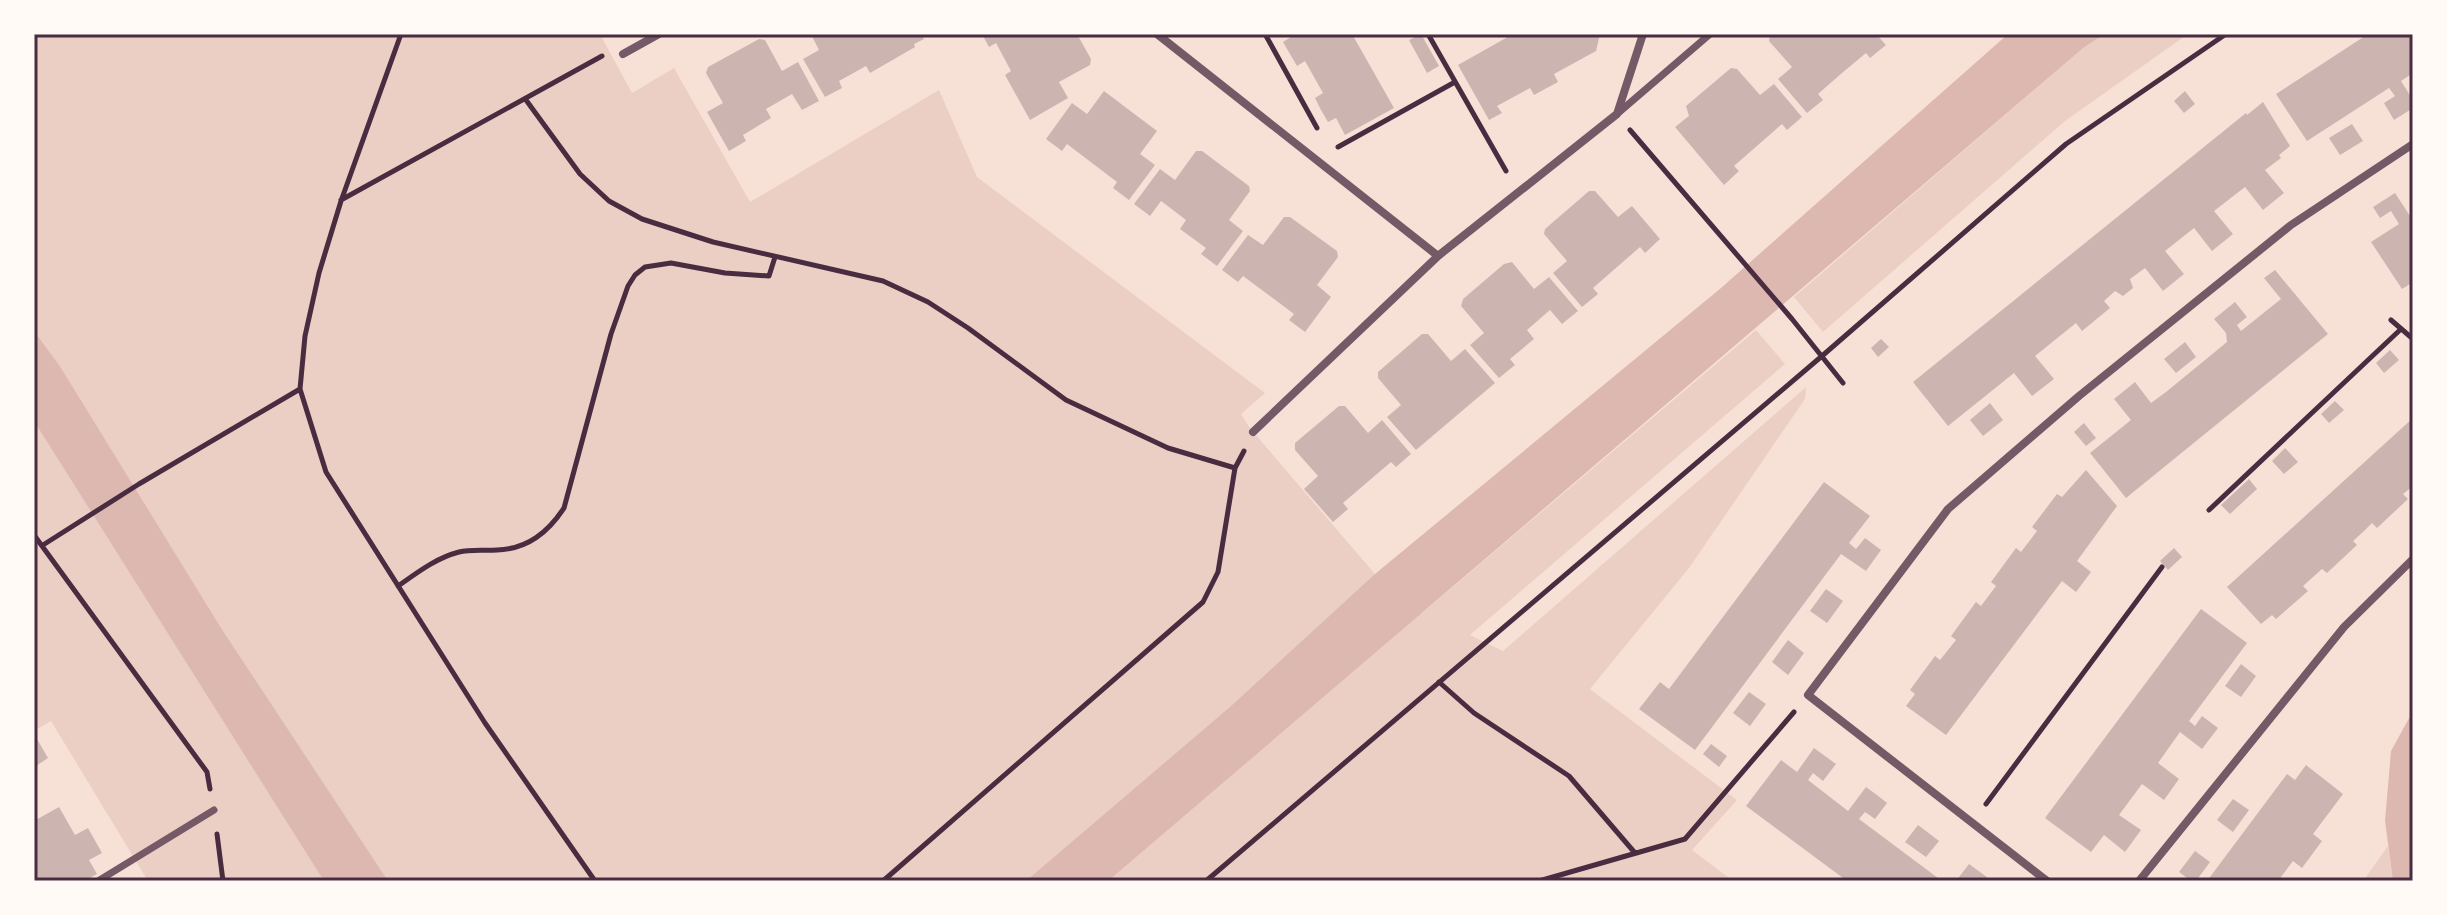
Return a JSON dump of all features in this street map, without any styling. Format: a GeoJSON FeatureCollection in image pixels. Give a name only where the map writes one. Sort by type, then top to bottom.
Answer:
{"type":"FeatureCollection","features":[{"type":"Feature","properties":{"kind":"street"},"geometry":{"type":"LineString","coordinates":[[623,54],[659,34]]}},
{"type":"Feature","properties":{"kind":"street"},"geometry":{"type":"LineString","coordinates":[[1157,34],[1438,256]]}},
{"type":"Feature","properties":{"kind":"street"},"geometry":{"type":"LineString","coordinates":[[1617,114],[1643,34]]}},
{"type":"Feature","properties":{"kind":"street"},"geometry":{"type":"LineString","coordinates":[[1253,432],[1438,256],[1617,114],[1710,34]]}},
{"type":"Feature","properties":{"kind":"street"},"geometry":{"type":"LineString","coordinates":[[2047,881],[1808,695],[1948,509],[2079,396],[2291,225],[2413,144]]}},
{"type":"Feature","properties":{"kind":"street"},"geometry":{"type":"LineString","coordinates":[[2139,881],[2344,627],[2413,559]]}},
{"type":"Feature","properties":{"kind":"street"},"geometry":{"type":"LineString","coordinates":[[98,881],[214,810]]}},
{"type":"Feature","properties":{"kind":"path"},"geometry":{"type":"LineString","coordinates":[[401,34],[341,201],[319,273],[305,336],[300,389],[326,472],[485,723],[595,881]]}},
{"type":"Feature","properties":{"kind":"path"},"geometry":{"type":"LineString","coordinates":[[1265,34],[1323,138]]}},
{"type":"Feature","properties":{"kind":"path"},"geometry":{"type":"LineString","coordinates":[[1428,34],[1519,193]]}},
{"type":"Feature","properties":{"kind":"path"},"geometry":{"type":"LineString","coordinates":[[1206,881],[2066,144],[2226,34]]}},
{"type":"Feature","properties":{"kind":"path"},"geometry":{"type":"LineString","coordinates":[[341,201],[605,54],[623,54]]}},
{"type":"Feature","properties":{"kind":"path"},"geometry":{"type":"LineString","coordinates":[[1350,187],[1330,152],[1455,82]]}},
{"type":"Feature","properties":{"kind":"path"},"geometry":{"type":"LineString","coordinates":[[526,100],[580,174],[609,201],[642,219],[713,242],[883,281],[928,302],[1066,400],[1168,448],[1235,468],[1218,572],[1203,602],[883,881]]}},
{"type":"Feature","properties":{"kind":"path"},"geometry":{"type":"LineString","coordinates":[[1617,114],[1843,383]]}},
{"type":"Feature","properties":{"kind":"path"},"geometry":{"type":"LineString","coordinates":[[398,586],[436,560],[463,551],[508,550],[531,542],[550,528],[564,508],[611,334],[635,275],[645,267],[671,263],[725,273],[769,276],[775,257]]}},
{"type":"Feature","properties":{"kind":"path"},"geometry":{"type":"LineString","coordinates":[[2391,320],[2413,339]]}},
{"type":"Feature","properties":{"kind":"path"},"geometry":{"type":"LineString","coordinates":[[2209,510],[2401,329]]}},
{"type":"Feature","properties":{"kind":"path"},"geometry":{"type":"LineString","coordinates":[[43,545],[87,515],[300,389]]}},
{"type":"Feature","properties":{"kind":"path"},"geometry":{"type":"LineString","coordinates":[[34,535],[207,772],[223,881]]}},
{"type":"Feature","properties":{"kind":"path"},"geometry":{"type":"LineString","coordinates":[[1972,823],[2162,567]]}},
{"type":"Feature","properties":{"kind":"path"},"geometry":{"type":"LineString","coordinates":[[1439,682],[1474,713],[1569,776],[1635,853]]}},
{"type":"Feature","properties":{"kind":"path"},"geometry":{"type":"LineString","coordinates":[[1539,881],[1685,839],[1808,695]]}},
{"type":"Feature","properties":{"kind":"shaded area"},"geometry":{"type":"Polygon","coordinates":[[[34,34],[600,34],[632,93],[674,68],[750,202],[939,90],[977,177],[1265,393],[1241,414],[1249,427],[1375,574],[1421,614],[1756,330],[1785,364],[1470,635],[1503,651],[1806,387],[1805,399],[1689,568],[1590,689],[1737,800],[1692,850],[1733,881],[148,881],[51,721],[34,731],[34,34]]]}},
{"type":"Feature","properties":{"kind":"shaded area"},"geometry":{"type":"Polygon","coordinates":[[[2008,34],[2104,34],[2082,49],[1108,881],[1026,881],[1230,707],[1375,574],[1721,288],[2008,34]]]}},
{"type":"Feature","properties":{"kind":"shaded area"},"geometry":{"type":"Polygon","coordinates":[[[2104,34],[2188,34],[2065,121],[1823,332],[1794,297],[2082,49],[2104,34]]]}},
{"type":"Feature","properties":{"kind":"shaded area"},"geometry":{"type":"Polygon","coordinates":[[[34,331],[61,368],[221,628],[388,881],[324,881],[34,421],[34,331]]]}},
{"type":"Feature","properties":{"kind":"shaded area"},"geometry":{"type":"Polygon","coordinates":[[[2413,711],[2413,881],[2393,881],[2385,821],[2391,751],[2413,711]]]}},
{"type":"Feature","properties":{"kind":"shaded area"},"geometry":{"type":"Polygon","coordinates":[[[2388,846],[2393,881],[2363,881],[2388,846]]]}},
{"type":"Feature","properties":{"kind":"building"},"geometry":{"type":"Polygon","coordinates":[[[811,34],[922,34],[924,39],[870,73],[866,66],[839,81],[842,88],[825,97],[803,59],[819,50],[811,34]]]}},
{"type":"Feature","properties":{"kind":"building"},"geometry":{"type":"Polygon","coordinates":[[[982,34],[1077,34],[1091,59],[1090,65],[1059,82],[1068,98],[1030,120],[1005,75],[1011,71],[996,43],[989,47],[982,34]]]}},
{"type":"Feature","properties":{"kind":"building"},"geometry":{"type":"Polygon","coordinates":[[[1290,34],[1352,34],[1394,108],[1345,135],[1336,118],[1328,122],[1321,110],[1315,98],[1323,93],[1305,61],[1297,66],[1283,42],[1291,37],[1290,34]]]}},
{"type":"Feature","properties":{"kind":"building"},"geometry":{"type":"Polygon","coordinates":[[[1421,34],[1439,66],[1427,73],[1409,40],[1421,34]]]}},
{"type":"Feature","properties":{"kind":"building"},"geometry":{"type":"Polygon","coordinates":[[[1513,34],[1600,34],[1596,51],[1554,74],[1558,82],[1534,95],[1530,88],[1497,106],[1502,113],[1489,120],[1458,65],[1513,34]]]}},
{"type":"Feature","properties":{"kind":"building"},"geometry":{"type":"Polygon","coordinates":[[[1770,34],[1876,34],[1886,45],[1870,58],[1866,53],[1842,73],[1818,94],[1823,100],[1807,113],[1778,79],[1792,67],[1769,41],[1770,34]]]}},
{"type":"Feature","properties":{"kind":"building"},"geometry":{"type":"Polygon","coordinates":[[[2368,34],[2413,34],[2413,73],[2401,81],[2413,100],[2413,108],[2394,120],[2384,103],[2395,96],[2389,88],[2307,141],[2276,94],[2368,34]]]}},
{"type":"Feature","properties":{"kind":"building"},"geometry":{"type":"Polygon","coordinates":[[[759,39],[765,40],[782,71],[798,62],[819,101],[802,110],[792,94],[766,109],[771,118],[743,135],[746,141],[729,151],[707,112],[723,103],[706,73],[708,67],[759,39]]]}},
{"type":"Feature","properties":{"kind":"building"},"geometry":{"type":"Polygon","coordinates":[[[1731,68],[1737,69],[1760,95],[1774,84],[1802,117],[1787,130],[1782,124],[1734,166],[1739,171],[1724,185],[1675,127],[1689,116],[1686,106],[1731,68]]]}},
{"type":"Feature","properties":{"kind":"building"},"geometry":{"type":"Polygon","coordinates":[[[1104,91],[1157,131],[1140,154],[1155,165],[1129,200],[1113,188],[1117,182],[1067,144],[1062,151],[1046,139],[1072,103],[1087,114],[1104,91]]]}},
{"type":"Feature","properties":{"kind":"building"},"geometry":{"type":"Polygon","coordinates":[[[2185,91],[2195,104],[2184,113],[2174,101],[2185,91]]]}},
{"type":"Feature","properties":{"kind":"building"},"geometry":{"type":"Polygon","coordinates":[[[2263,102],[2290,146],[2279,155],[2281,158],[2265,170],[2284,193],[2263,210],[2245,187],[2214,211],[2233,234],[2212,251],[2194,228],[2165,251],[2184,274],[2163,291],[2145,268],[2130,279],[2133,288],[2123,296],[2115,291],[2104,301],[2110,308],[2082,331],[2076,323],[2035,356],[2054,379],[2032,396],[2014,373],[1948,426],[1913,382],[2263,102]]]}},
{"type":"Feature","properties":{"kind":"building"},"geometry":{"type":"Polygon","coordinates":[[[2352,124],[2363,141],[2340,155],[2329,138],[2352,124]]]}},
{"type":"Feature","properties":{"kind":"building"},"geometry":{"type":"Polygon","coordinates":[[[1196,151],[1202,151],[1249,186],[1250,191],[1229,220],[1243,231],[1217,266],[1201,254],[1206,248],[1180,229],[1186,220],[1161,201],[1150,216],[1134,204],[1160,169],[1175,180],[1196,151]]]}},
{"type":"Feature","properties":{"kind":"building"},"geometry":{"type":"Polygon","coordinates":[[[1589,191],[1595,191],[1618,217],[1632,206],[1660,239],[1645,253],[1640,247],[1593,288],[1598,294],[1582,307],[1553,273],[1567,261],[1544,234],[1545,229],[1589,191]]]}},
{"type":"Feature","properties":{"kind":"building"},"geometry":{"type":"Polygon","coordinates":[[[2395,193],[2410,216],[2413,215],[2413,282],[2402,289],[2371,242],[2399,224],[2391,211],[2380,218],[2373,207],[2395,193]]]}},
{"type":"Feature","properties":{"kind":"building"},"geometry":{"type":"Polygon","coordinates":[[[1284,217],[1290,217],[1337,251],[1338,257],[1317,285],[1331,297],[1305,332],[1289,320],[1294,314],[1243,276],[1238,282],[1222,270],[1248,235],[1263,245],[1284,217]]]}},
{"type":"Feature","properties":{"kind":"building"},"geometry":{"type":"Polygon","coordinates":[[[1512,262],[1534,289],[1549,277],[1578,311],[1562,324],[1550,310],[1527,330],[1534,339],[1510,359],[1515,365],[1499,378],[1470,345],[1484,333],[1461,306],[1463,299],[1504,264],[1512,262]]]}},
{"type":"Feature","properties":{"kind":"building"},"geometry":{"type":"Polygon","coordinates":[[[2275,270],[2328,334],[2126,498],[2090,453],[2131,420],[2114,399],[2135,382],[2151,403],[2166,392],[2227,342],[2226,333],[2214,319],[2235,302],[2247,317],[2237,325],[2241,331],[2281,299],[2264,278],[2275,270]]]}},
{"type":"Feature","properties":{"kind":"building"},"geometry":{"type":"Polygon","coordinates":[[[1422,334],[1428,334],[1451,361],[1465,349],[1495,383],[1416,450],[1387,417],[1401,405],[1378,378],[1378,372],[1422,334]]]}},
{"type":"Feature","properties":{"kind":"building"},"geometry":{"type":"Polygon","coordinates":[[[1881,339],[1889,347],[1878,357],[1871,348],[1881,339]]]}},
{"type":"Feature","properties":{"kind":"building"},"geometry":{"type":"Polygon","coordinates":[[[2185,342],[2196,357],[2176,373],[2164,359],[2185,342]]]}},
{"type":"Feature","properties":{"kind":"building"},"geometry":{"type":"Polygon","coordinates":[[[2390,350],[2399,360],[2384,373],[2376,363],[2390,350]]]}},
{"type":"Feature","properties":{"kind":"building"},"geometry":{"type":"Polygon","coordinates":[[[2335,401],[2344,410],[2329,423],[2321,414],[2335,401]]]}},
{"type":"Feature","properties":{"kind":"building"},"geometry":{"type":"Polygon","coordinates":[[[1990,403],[2003,420],[1983,436],[1970,420],[1990,403]]]}},
{"type":"Feature","properties":{"kind":"building"},"geometry":{"type":"Polygon","coordinates":[[[1339,406],[1345,406],[1368,433],[1382,420],[1411,454],[1396,467],[1391,462],[1343,503],[1348,509],[1333,522],[1304,489],[1318,476],[1295,450],[1295,443],[1339,406]]]}},
{"type":"Feature","properties":{"kind":"building"},"geometry":{"type":"Polygon","coordinates":[[[2413,418],[2413,486],[2403,494],[2408,499],[2377,528],[2372,523],[2353,541],[2357,545],[2327,573],[2322,569],[2303,586],[2308,591],[2276,619],[2272,615],[2261,624],[2227,587],[2413,418]]]}},
{"type":"Feature","properties":{"kind":"building"},"geometry":{"type":"Polygon","coordinates":[[[2084,423],[2096,438],[2086,446],[2074,432],[2084,423]]]}},
{"type":"Feature","properties":{"kind":"building"},"geometry":{"type":"Polygon","coordinates":[[[2285,448],[2298,462],[2284,474],[2272,461],[2285,448]]]}},
{"type":"Feature","properties":{"kind":"building"},"geometry":{"type":"Polygon","coordinates":[[[2086,470],[2117,506],[2077,561],[2091,572],[2076,592],[2062,581],[1946,735],[1906,706],[1915,694],[1910,690],[1935,656],[1940,660],[1956,640],[1951,636],[1976,602],[1981,606],[1996,586],[1991,582],[2016,548],[2021,552],[2037,531],[2032,527],[2057,494],[2062,497],[2086,470]]]}},
{"type":"Feature","properties":{"kind":"building"},"geometry":{"type":"Polygon","coordinates":[[[2249,479],[2257,489],[2230,514],[2221,505],[2249,479]]]}},
{"type":"Feature","properties":{"kind":"building"},"geometry":{"type":"Polygon","coordinates":[[[1824,482],[1870,516],[1849,543],[1856,549],[1865,538],[1881,550],[1866,571],[1841,554],[1695,750],[1639,709],[1660,682],[1669,689],[1824,482]]]}},
{"type":"Feature","properties":{"kind":"building"},"geometry":{"type":"Polygon","coordinates":[[[2174,548],[2182,557],[2168,570],[2160,561],[2174,548]]]}},
{"type":"Feature","properties":{"kind":"building"},"geometry":{"type":"Polygon","coordinates":[[[1826,589],[1843,601],[1827,623],[1810,611],[1826,589]]]}},
{"type":"Feature","properties":{"kind":"building"},"geometry":{"type":"Polygon","coordinates":[[[2201,609],[2247,643],[2189,721],[2195,726],[2202,716],[2218,728],[2202,749],[2180,732],[2158,763],[2179,779],[2164,800],[2142,784],[2119,815],[2141,830],[2125,852],[2104,835],[2091,852],[2045,818],[2201,609]]]}},
{"type":"Feature","properties":{"kind":"building"},"geometry":{"type":"Polygon","coordinates":[[[1788,640],[1804,653],[1788,675],[1772,662],[1788,640]]]}},
{"type":"Feature","properties":{"kind":"building"},"geometry":{"type":"Polygon","coordinates":[[[2241,664],[2256,676],[2241,697],[2225,686],[2241,664]]]}},
{"type":"Feature","properties":{"kind":"building"},"geometry":{"type":"Polygon","coordinates":[[[1749,692],[1766,704],[1750,726],[1733,713],[1749,692]]]}},
{"type":"Feature","properties":{"kind":"building"},"geometry":{"type":"Polygon","coordinates":[[[37,739],[48,758],[36,766],[34,741],[37,739]]]}},
{"type":"Feature","properties":{"kind":"building"},"geometry":{"type":"Polygon","coordinates":[[[1711,744],[1727,756],[1719,767],[1703,754],[1711,744]]]}},
{"type":"Feature","properties":{"kind":"building"},"geometry":{"type":"Polygon","coordinates":[[[1814,748],[1836,764],[1823,781],[1813,773],[1808,780],[1848,811],[1866,787],[1877,795],[1887,803],[1875,819],[1865,812],[1859,819],[1942,881],[1847,881],[1746,806],[1781,760],[1797,772],[1814,748]]]}},
{"type":"Feature","properties":{"kind":"building"},"geometry":{"type":"Polygon","coordinates":[[[2306,765],[2343,794],[2313,834],[2322,841],[2302,868],[2293,861],[2278,881],[2207,881],[2287,774],[2295,780],[2306,765]]]}},
{"type":"Feature","properties":{"kind":"building"},"geometry":{"type":"Polygon","coordinates":[[[2233,799],[2249,810],[2233,832],[2217,820],[2233,799]]]}},
{"type":"Feature","properties":{"kind":"building"},"geometry":{"type":"Polygon","coordinates":[[[59,807],[75,835],[88,828],[102,853],[89,860],[97,874],[84,881],[34,881],[34,821],[59,807]]]}},
{"type":"Feature","properties":{"kind":"building"},"geometry":{"type":"Polygon","coordinates":[[[1918,825],[1939,841],[1926,857],[1905,842],[1918,825]]]}},
{"type":"Feature","properties":{"kind":"building"},"geometry":{"type":"Polygon","coordinates":[[[2195,851],[2210,862],[2196,881],[2191,881],[2179,872],[2195,851]]]}},
{"type":"Feature","properties":{"kind":"building"},"geometry":{"type":"Polygon","coordinates":[[[1969,864],[1980,872],[1992,881],[1956,881],[1969,864]]]}}]}
